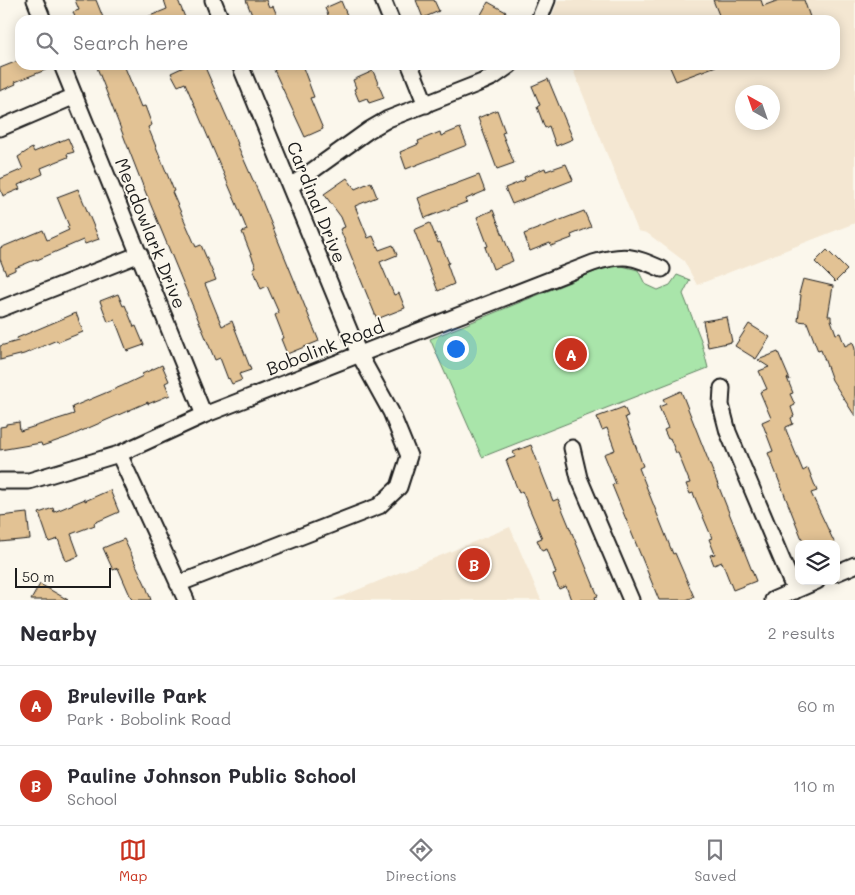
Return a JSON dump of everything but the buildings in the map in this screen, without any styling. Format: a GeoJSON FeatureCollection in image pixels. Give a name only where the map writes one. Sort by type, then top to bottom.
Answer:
{"type":"FeatureCollection","features":[{"type":"Feature","properties":{"kind":"street"},"geometry":{"type":"LineString","coordinates":[[35,0],[41,15]]}},
{"type":"Feature","properties":{"kind":"street"},"geometry":{"type":"LineString","coordinates":[[213,0],[219,15]]}},
{"type":"Feature","properties":{"kind":"street"},"geometry":{"type":"LineString","coordinates":[[383,0],[389,15]]}},
{"type":"Feature","properties":{"kind":"street"},"geometry":{"type":"LineString","coordinates":[[541,15],[547,0]]}},
{"type":"Feature","properties":{"kind":"street","name":"Meadowlark Drive"},"geometry":{"type":"LineString","coordinates":[[64,70],[204,414]]}},
{"type":"Feature","properties":{"kind":"street","name":"Cardinal Drive"},"geometry":{"type":"LineString","coordinates":[[178,584],[379,506],[399,487],[409,456],[391,412],[359,354],[242,70]]}},
{"type":"Feature","properties":{"kind":"street"},"geometry":{"type":"LineString","coordinates":[[412,70],[426,105]]}},
{"type":"Feature","properties":{"kind":"street"},"geometry":{"type":"LineString","coordinates":[[291,186],[369,130],[388,119],[493,77],[503,70]]}},
{"type":"Feature","properties":{"kind":"street"},"geometry":{"type":"LineString","coordinates":[[0,128],[75,96]]}},
{"type":"Feature","properties":{"kind":"street"},"geometry":{"type":"LineString","coordinates":[[0,308],[140,254]]}},
{"type":"Feature","properties":{"kind":"street","name":"Bobolink Road"},"geometry":{"type":"LineString","coordinates":[[0,481],[29,481],[120,454],[204,414],[613,256],[635,257],[662,269]]}},
{"type":"Feature","properties":{"kind":"street"},"geometry":{"type":"LineString","coordinates":[[722,388],[721,405],[728,432],[795,591]]}},
{"type":"Feature","properties":{"kind":"street"},"geometry":{"type":"LineString","coordinates":[[572,448],[579,478],[631,600]]}},
{"type":"Feature","properties":{"kind":"street"},"geometry":{"type":"LineString","coordinates":[[120,454],[186,600]]}},
{"type":"Feature","properties":{"kind":"street"},"geometry":{"type":"LineString","coordinates":[[840,571],[855,565]]}},
{"type":"Feature","properties":{"kind":"street"},"geometry":{"type":"LineString","coordinates":[[773,600],[808,585]]}},
{"type":"Feature","properties":{"kind":"shaded area"},"geometry":{"type":"Polygon","coordinates":[[[558,0],[855,0],[855,223],[697,285],[684,261],[647,233],[638,231],[573,70],[840,70],[840,15],[553,15],[558,0]]]}},
{"type":"Feature","properties":{"kind":"shaded area"},"geometry":{"type":"Polygon","coordinates":[[[510,527],[541,600],[333,600],[510,527]]]}},
{"type":"Feature","properties":{"kind":"green space"},"geometry":{"type":"Polygon","coordinates":[[[614,264],[638,270],[645,284],[658,290],[670,285],[677,275],[690,280],[683,294],[701,340],[708,368],[482,457],[430,339],[614,264]]]}},
{"type":"Feature","properties":{"kind":"place","name":"Bruleville Park"},"geometry":{"type":"Point","coordinates":[571,354]}},
{"type":"Feature","properties":{"kind":"place","name":"Pauline Johnson Public School"},"geometry":{"type":"Point","coordinates":[474,564]}}]}
